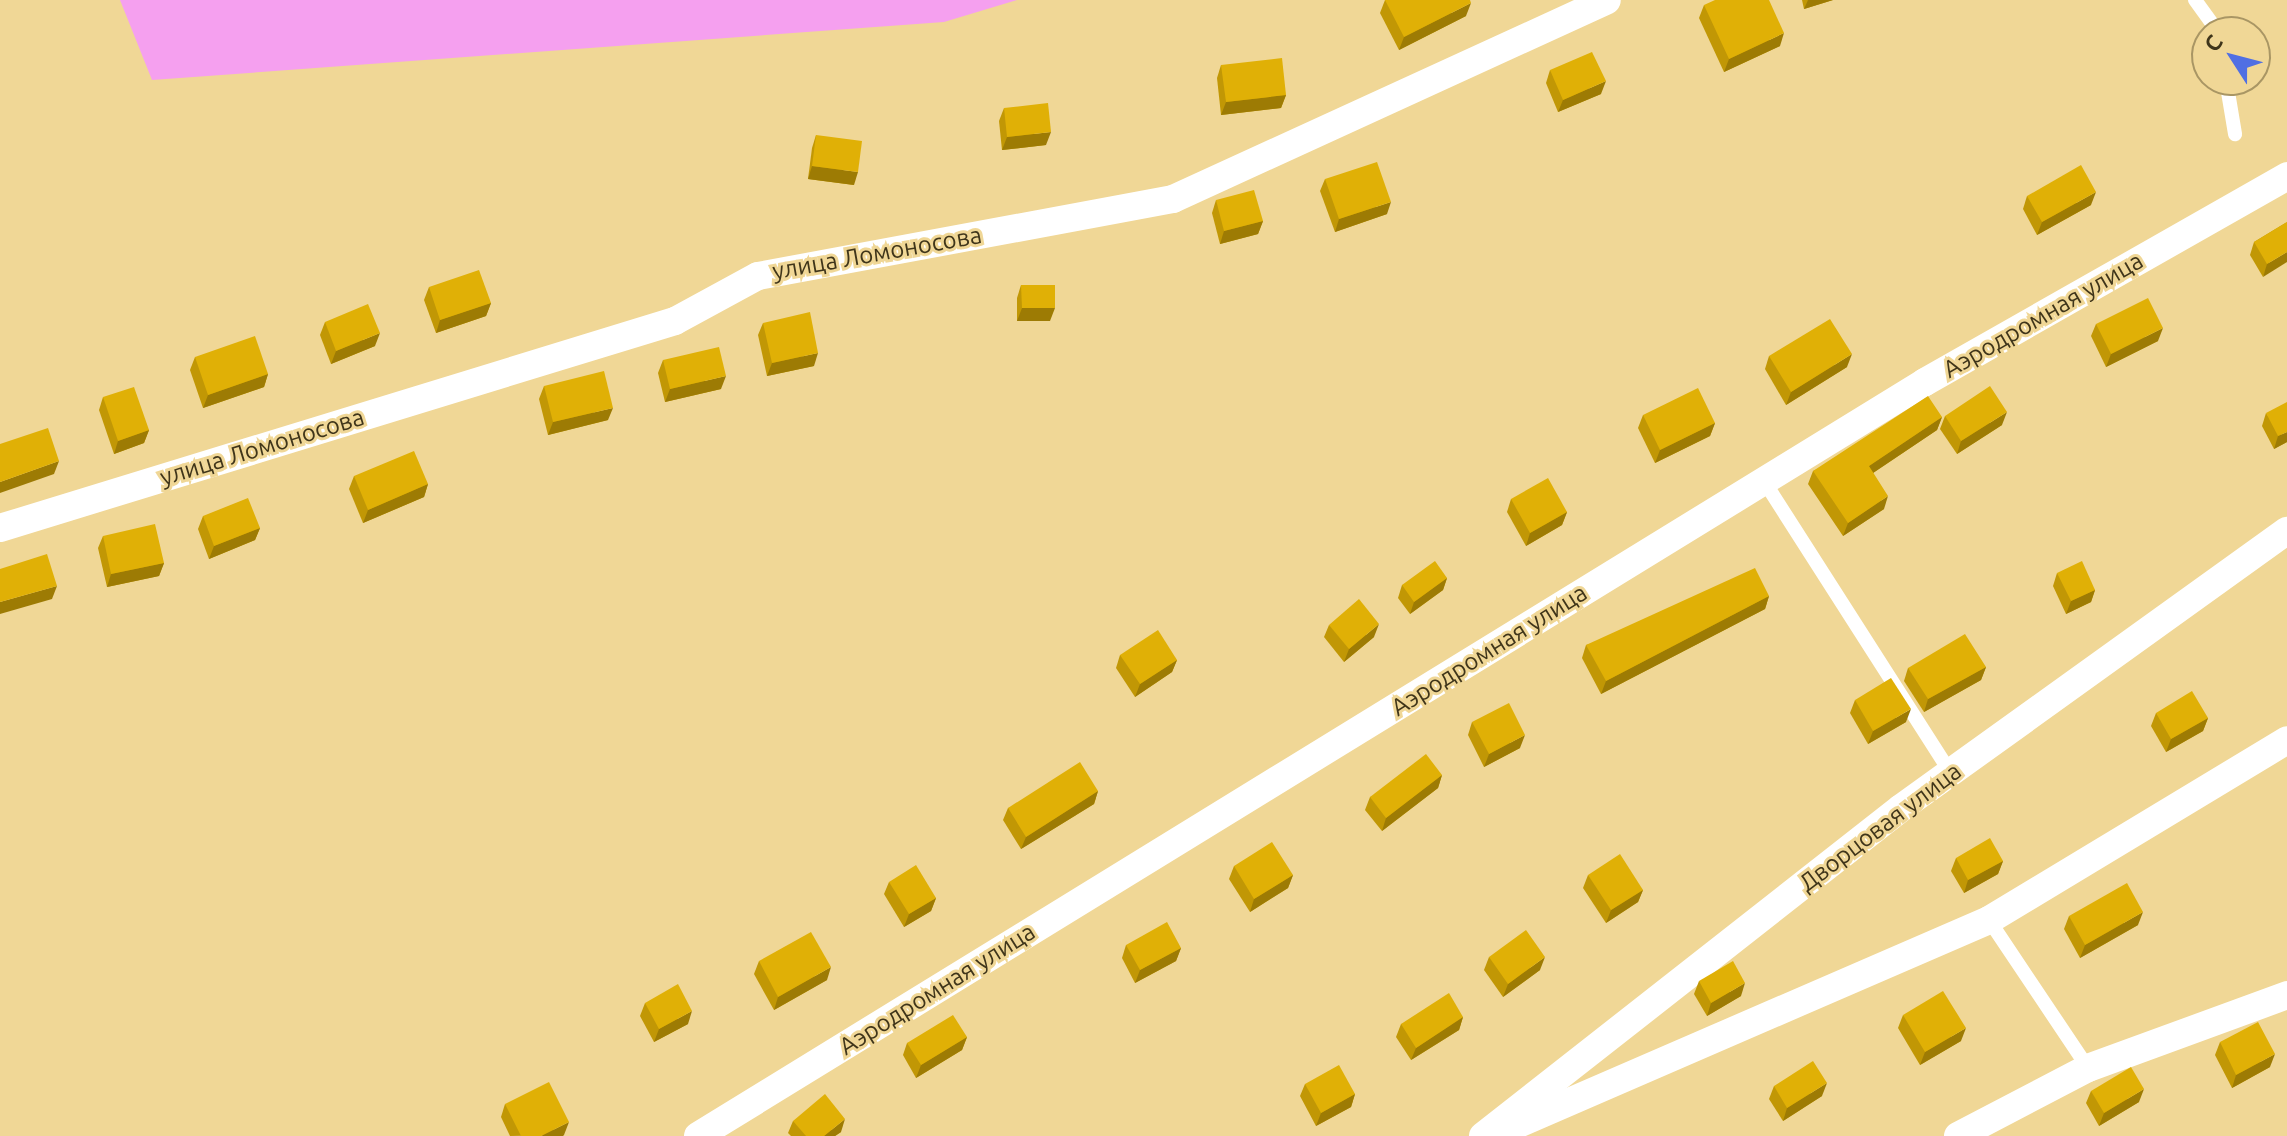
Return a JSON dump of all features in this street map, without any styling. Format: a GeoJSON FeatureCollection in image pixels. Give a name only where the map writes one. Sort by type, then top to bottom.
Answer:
{"type":"FeatureCollection","features":[{"type":"Feature","properties":{"kind":"street","name":"улица Ломоносова"},"geometry":{"type":"LineString","coordinates":[[0,528],[675,321],[758,276],[1173,199],[1607,0]]}},
{"type":"Feature","properties":{"kind":"street","name":"Аэродромная улица"},"geometry":{"type":"LineString","coordinates":[[698,1136],[1764,481],[2287,176]]}},
{"type":"Feature","properties":{"kind":"street","name":"Дворцовая улица"},"geometry":{"type":"LineString","coordinates":[[1483,1136],[1951,773],[2287,531]]}},
{"type":"Feature","properties":{"kind":"street"},"geometry":{"type":"LineString","coordinates":[[1492,1136],[1989,920],[2287,740]]}},
{"type":"Feature","properties":{"kind":"street"},"geometry":{"type":"LineString","coordinates":[[1958,1136],[2088,1068],[2287,995]]}},
{"type":"Feature","properties":{"kind":"lane"},"geometry":{"type":"LineString","coordinates":[[2229,96],[2235,134]]}},
{"type":"Feature","properties":{"kind":"lane"},"geometry":{"type":"LineString","coordinates":[[1764,481],[1951,773]]}},
{"type":"Feature","properties":{"kind":"lane"},"geometry":{"type":"LineString","coordinates":[[1989,920],[2088,1068]]}},
{"type":"Feature","properties":{"kind":"shaded area"},"geometry":{"type":"Polygon","coordinates":[[[120,0],[1017,0],[944,22],[152,80],[120,0]]]}},
{"type":"Feature","properties":{"kind":"building"},"geometry":{"type":"Polygon","coordinates":[[[1385,0],[1470,0],[1471,3],[1404,37],[1385,0]]]}},
{"type":"Feature","properties":{"kind":"building"},"geometry":{"type":"Polygon","coordinates":[[[1715,0],[1769,0],[1784,33],[1729,59],[1704,5],[1715,0]]]}},
{"type":"Feature","properties":{"kind":"building"},"geometry":{"type":"Polygon","coordinates":[[[1592,52],[1606,81],[1563,100],[1550,70],[1592,52]]]}},
{"type":"Feature","properties":{"kind":"building"},"geometry":{"type":"Polygon","coordinates":[[[1282,58],[1286,95],[1226,102],[1221,65],[1282,58]]]}},
{"type":"Feature","properties":{"kind":"building"},"geometry":{"type":"Polygon","coordinates":[[[1048,103],[1051,132],[1007,137],[1004,108],[1048,103]]]}},
{"type":"Feature","properties":{"kind":"building"},"geometry":{"type":"Polygon","coordinates":[[[816,135],[862,141],[858,172],[812,166],[816,135]]]}},
{"type":"Feature","properties":{"kind":"building"},"geometry":{"type":"Polygon","coordinates":[[[1377,162],[1391,202],[1339,219],[1325,179],[1377,162]]]}},
{"type":"Feature","properties":{"kind":"building"},"geometry":{"type":"Polygon","coordinates":[[[2081,165],[2096,192],[2042,222],[2027,196],[2081,165]]]}},
{"type":"Feature","properties":{"kind":"building"},"geometry":{"type":"Polygon","coordinates":[[[1254,190],[1263,221],[1224,231],[1216,200],[1254,190]]]}},
{"type":"Feature","properties":{"kind":"building"},"geometry":{"type":"Polygon","coordinates":[[[2287,222],[2287,252],[2267,264],[2254,242],[2287,222]]]}},
{"type":"Feature","properties":{"kind":"building"},"geometry":{"type":"Polygon","coordinates":[[[479,270],[491,303],[440,320],[429,287],[479,270]]]}},
{"type":"Feature","properties":{"kind":"building"},"geometry":{"type":"Polygon","coordinates":[[[1021,285],[1055,285],[1055,308],[1022,308],[1021,285]]]}},
{"type":"Feature","properties":{"kind":"building"},"geometry":{"type":"Polygon","coordinates":[[[2148,298],[2163,328],[2111,354],[2096,324],[2148,298]]]}},
{"type":"Feature","properties":{"kind":"building"},"geometry":{"type":"Polygon","coordinates":[[[368,304],[380,333],[336,351],[325,322],[368,304]]]}},
{"type":"Feature","properties":{"kind":"building"},"geometry":{"type":"Polygon","coordinates":[[[810,312],[818,353],[772,363],[763,323],[810,312]]]}},
{"type":"Feature","properties":{"kind":"building"},"geometry":{"type":"Polygon","coordinates":[[[1830,319],[1852,354],[1791,392],[1769,356],[1830,319]]]}},
{"type":"Feature","properties":{"kind":"building"},"geometry":{"type":"Polygon","coordinates":[[[255,336],[268,374],[208,395],[195,357],[255,336]]]}},
{"type":"Feature","properties":{"kind":"building"},"geometry":{"type":"Polygon","coordinates":[[[719,347],[726,376],[670,389],[663,360],[719,347]]]}},
{"type":"Feature","properties":{"kind":"building"},"geometry":{"type":"Polygon","coordinates":[[[604,371],[613,408],[553,422],[544,386],[604,371]]]}},
{"type":"Feature","properties":{"kind":"building"},"geometry":{"type":"Polygon","coordinates":[[[1990,386],[2007,412],[1961,441],[1945,416],[1990,386]]]}},
{"type":"Feature","properties":{"kind":"building"},"geometry":{"type":"Polygon","coordinates":[[[134,387],[149,430],[118,441],[103,397],[134,387]]]}},
{"type":"Feature","properties":{"kind":"building"},"geometry":{"type":"Polygon","coordinates":[[[1698,388],[1715,423],[1660,450],[1643,415],[1698,388]]]}},
{"type":"Feature","properties":{"kind":"building"},"geometry":{"type":"Polygon","coordinates":[[[1928,396],[1942,417],[1869,466],[1888,496],[1848,523],[1813,471],[1928,396]]]}},
{"type":"Feature","properties":{"kind":"building"},"geometry":{"type":"Polygon","coordinates":[[[2287,402],[2287,432],[2278,436],[2266,413],[2287,402]]]}},
{"type":"Feature","properties":{"kind":"building"},"geometry":{"type":"Polygon","coordinates":[[[48,428],[59,461],[0,482],[0,444],[48,428]]]}},
{"type":"Feature","properties":{"kind":"building"},"geometry":{"type":"Polygon","coordinates":[[[414,451],[428,484],[368,510],[354,476],[414,451]]]}},
{"type":"Feature","properties":{"kind":"building"},"geometry":{"type":"Polygon","coordinates":[[[1548,478],[1567,512],[1530,533],[1511,499],[1548,478]]]}},
{"type":"Feature","properties":{"kind":"building"},"geometry":{"type":"Polygon","coordinates":[[[248,498],[260,528],[214,546],[203,516],[248,498]]]}},
{"type":"Feature","properties":{"kind":"building"},"geometry":{"type":"Polygon","coordinates":[[[155,524],[164,563],[111,574],[103,536],[155,524]]]}},
{"type":"Feature","properties":{"kind":"building"},"geometry":{"type":"Polygon","coordinates":[[[47,554],[57,586],[0,602],[0,569],[47,554]]]}},
{"type":"Feature","properties":{"kind":"building"},"geometry":{"type":"Polygon","coordinates":[[[1435,561],[1447,578],[1414,602],[1402,585],[1435,561]]]}},
{"type":"Feature","properties":{"kind":"building"},"geometry":{"type":"Polygon","coordinates":[[[2082,561],[2095,590],[2071,601],[2057,573],[2082,561]]]}},
{"type":"Feature","properties":{"kind":"building"},"geometry":{"type":"Polygon","coordinates":[[[1755,568],[1769,596],[1606,681],[1586,645],[1755,568]]]}},
{"type":"Feature","properties":{"kind":"building"},"geometry":{"type":"Polygon","coordinates":[[[1359,599],[1379,624],[1349,649],[1329,625],[1359,599]]]}},
{"type":"Feature","properties":{"kind":"building"},"geometry":{"type":"Polygon","coordinates":[[[1158,630],[1177,660],[1140,684],[1120,655],[1158,630]]]}},
{"type":"Feature","properties":{"kind":"building"},"geometry":{"type":"Polygon","coordinates":[[[1965,634],[1986,667],[1928,699],[1908,668],[1965,634]]]}},
{"type":"Feature","properties":{"kind":"building"},"geometry":{"type":"Polygon","coordinates":[[[1891,678],[1911,709],[1873,731],[1855,700],[1891,678]]]}},
{"type":"Feature","properties":{"kind":"building"},"geometry":{"type":"Polygon","coordinates":[[[2192,691],[2208,718],[2171,739],[2156,713],[2192,691]]]}},
{"type":"Feature","properties":{"kind":"building"},"geometry":{"type":"Polygon","coordinates":[[[1509,703],[1525,735],[1489,754],[1472,722],[1509,703]]]}},
{"type":"Feature","properties":{"kind":"building"},"geometry":{"type":"Polygon","coordinates":[[[1426,754],[1442,775],[1386,818],[1370,797],[1426,754]]]}},
{"type":"Feature","properties":{"kind":"building"},"geometry":{"type":"Polygon","coordinates":[[[1080,762],[1098,791],[1026,837],[1008,808],[1080,762]]]}},
{"type":"Feature","properties":{"kind":"building"},"geometry":{"type":"Polygon","coordinates":[[[1990,838],[2003,861],[1968,880],[1956,858],[1990,838]]]}},
{"type":"Feature","properties":{"kind":"building"},"geometry":{"type":"Polygon","coordinates":[[[1272,842],[1293,875],[1254,899],[1234,866],[1272,842]]]}},
{"type":"Feature","properties":{"kind":"building"},"geometry":{"type":"Polygon","coordinates":[[[1620,854],[1643,890],[1611,910],[1588,875],[1620,854]]]}},
{"type":"Feature","properties":{"kind":"building"},"geometry":{"type":"Polygon","coordinates":[[[916,865],[936,898],[909,914],[889,882],[916,865]]]}},
{"type":"Feature","properties":{"kind":"building"},"geometry":{"type":"Polygon","coordinates":[[[2127,883],[2143,912],[2085,945],[2069,916],[2127,883]]]}},
{"type":"Feature","properties":{"kind":"building"},"geometry":{"type":"Polygon","coordinates":[[[1167,922],[1181,948],[1140,970],[1126,945],[1167,922]]]}},
{"type":"Feature","properties":{"kind":"building"},"geometry":{"type":"Polygon","coordinates":[[[1526,930],[1545,957],[1508,984],[1489,957],[1526,930]]]}},
{"type":"Feature","properties":{"kind":"building"},"geometry":{"type":"Polygon","coordinates":[[[811,932],[831,967],[778,997],[759,961],[811,932]]]}},
{"type":"Feature","properties":{"kind":"building"},"geometry":{"type":"Polygon","coordinates":[[[1733,961],[1745,983],[1711,1003],[1699,981],[1733,961]]]}},
{"type":"Feature","properties":{"kind":"building"},"geometry":{"type":"Polygon","coordinates":[[[678,984],[692,1011],[659,1029],[645,1003],[678,984]]]}},
{"type":"Feature","properties":{"kind":"building"},"geometry":{"type":"Polygon","coordinates":[[[1943,991],[1966,1028],[1925,1052],[1903,1015],[1943,991]]]}},
{"type":"Feature","properties":{"kind":"building"},"geometry":{"type":"Polygon","coordinates":[[[1449,993],[1463,1017],[1416,1048],[1401,1024],[1449,993]]]}},
{"type":"Feature","properties":{"kind":"building"},"geometry":{"type":"Polygon","coordinates":[[[953,1015],[967,1037],[921,1065],[907,1043],[953,1015]]]}},
{"type":"Feature","properties":{"kind":"building"},"geometry":{"type":"Polygon","coordinates":[[[2258,1022],[2275,1054],[2236,1075],[2220,1042],[2258,1022]]]}},
{"type":"Feature","properties":{"kind":"building"},"geometry":{"type":"Polygon","coordinates":[[[1813,1061],[1827,1083],[1787,1108],[1774,1086],[1813,1061]]]}},
{"type":"Feature","properties":{"kind":"building"},"geometry":{"type":"Polygon","coordinates":[[[1339,1065],[1355,1094],[1321,1113],[1305,1084],[1339,1065]]]}},
{"type":"Feature","properties":{"kind":"building"},"geometry":{"type":"Polygon","coordinates":[[[2131,1067],[2144,1089],[2104,1113],[2091,1091],[2131,1067]]]}},
{"type":"Feature","properties":{"kind":"building"},"geometry":{"type":"Polygon","coordinates":[[[549,1082],[569,1122],[541,1136],[521,1136],[505,1104],[549,1082]]]}},
{"type":"Feature","properties":{"kind":"building"},"geometry":{"type":"Polygon","coordinates":[[[825,1094],[845,1119],[824,1136],[806,1136],[793,1121],[825,1094]]]}}]}
